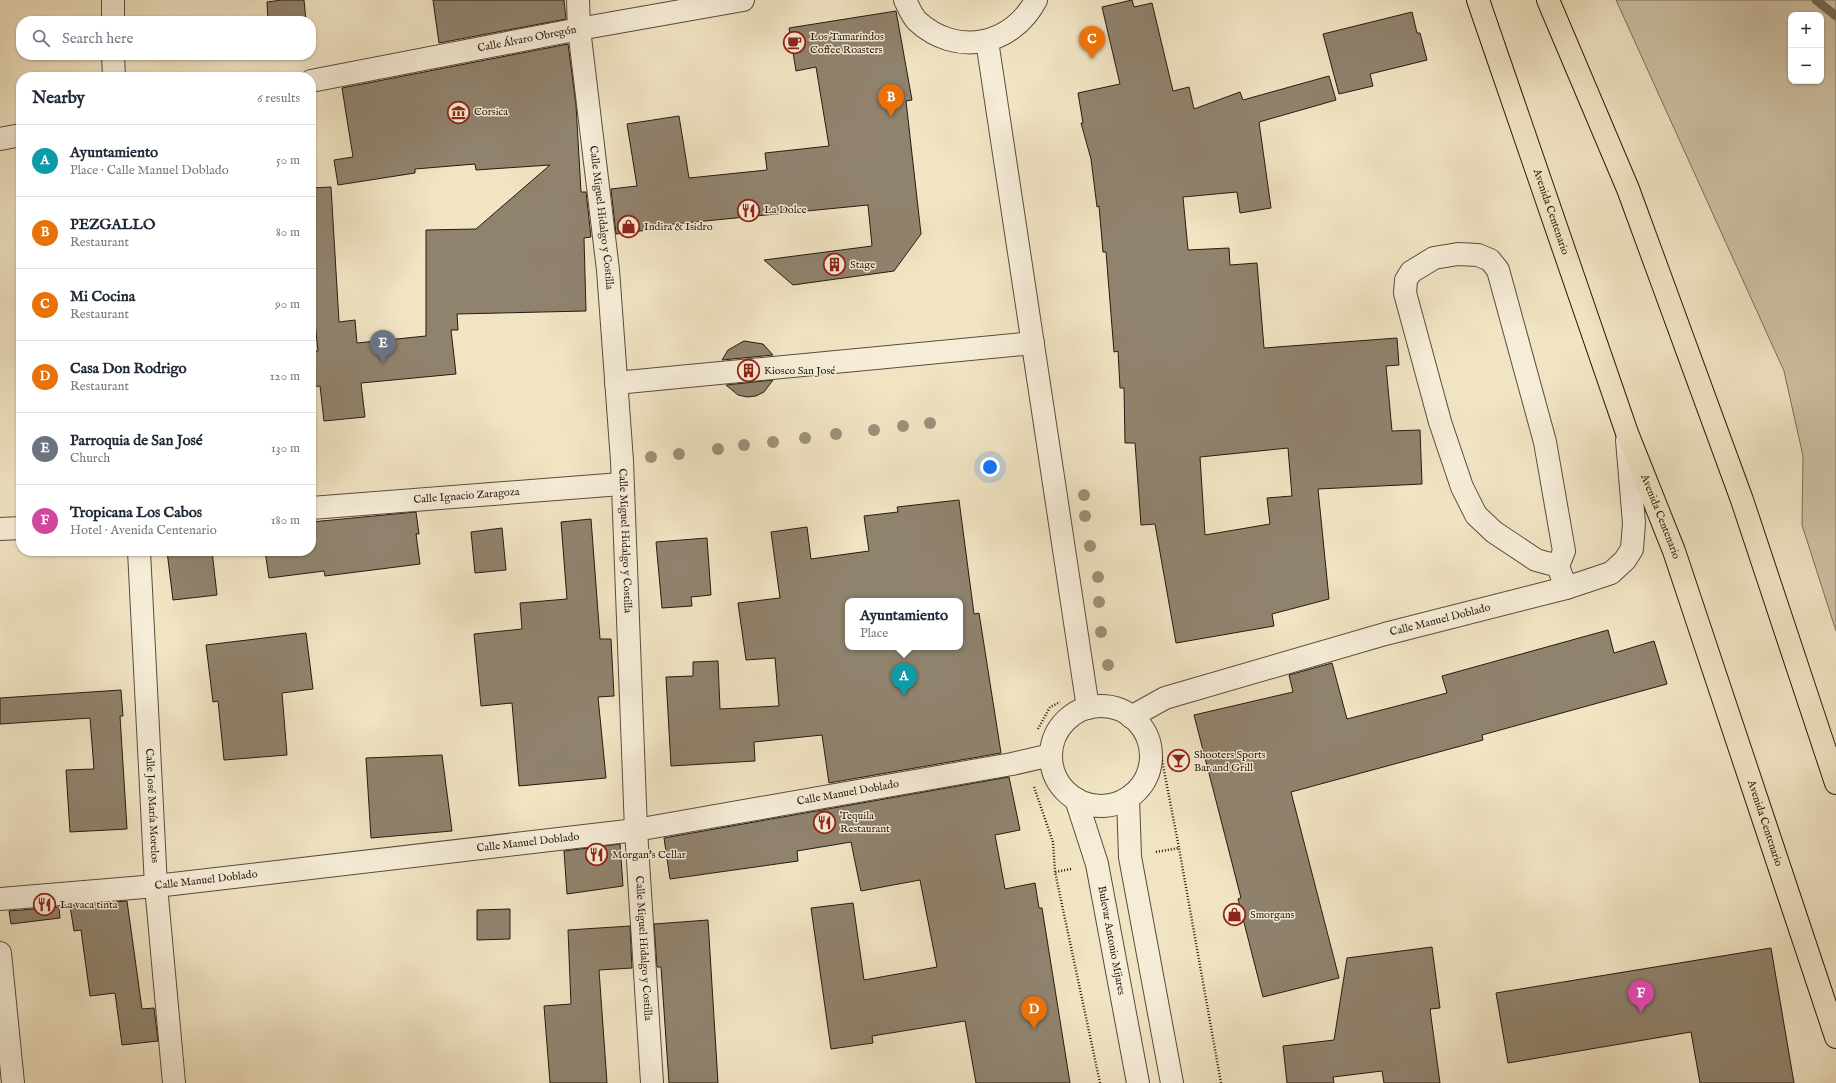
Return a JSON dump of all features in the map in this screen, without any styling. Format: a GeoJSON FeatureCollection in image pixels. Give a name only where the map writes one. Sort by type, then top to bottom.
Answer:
{"type":"FeatureCollection","features":[{"type":"Feature","properties":{"kind":"main road","name":"Avenida Centenario"},"geometry":{"type":"LineString","coordinates":[[1478,0],[1627,433],[1674,550],[1836,1037]]}},
{"type":"Feature","properties":{"kind":"main road"},"geometry":{"type":"LineString","coordinates":[[1548,0],[1628,189],[1742,500],[1836,783]]}},
{"type":"Feature","properties":{"kind":"street"},"geometry":{"type":"LineString","coordinates":[[113,0],[113,16]]}},
{"type":"Feature","properties":{"kind":"street","name":"Calle Miguel Hidalgo y Costilla"},"geometry":{"type":"LineString","coordinates":[[578,0],[579,29],[608,270],[622,461],[621,484],[636,830],[652,1083]]}},
{"type":"Feature","properties":{"kind":"street","name":"Calle Álvaro Obregón"},"geometry":{"type":"LineString","coordinates":[[316,80],[579,29],[743,0]]}},
{"type":"Feature","properties":{"kind":"street"},"geometry":{"type":"LineString","coordinates":[[904,0],[916,20],[937,35],[962,42],[988,41],[1011,31],[1030,13],[1036,0]]}},
{"type":"Feature","properties":{"kind":"street"},"geometry":{"type":"LineString","coordinates":[[988,41],[1087,699],[1074,715],[1063,723],[1053,742],[1042,757],[1060,785],[1076,799],[1088,804],[1102,806],[1116,804],[1128,798],[1140,787],[1145,778],[1151,758],[1149,742],[1142,728],[1131,717],[1110,707],[1087,699]]}},
{"type":"Feature","properties":{"kind":"street"},"geometry":{"type":"LineString","coordinates":[[114,60],[114,72]]}},
{"type":"Feature","properties":{"kind":"street"},"geometry":{"type":"LineString","coordinates":[[0,139],[16,136]]}},
{"type":"Feature","properties":{"kind":"street"},"geometry":{"type":"LineString","coordinates":[[1558,566],[1536,560],[1494,532],[1476,515],[1462,488],[1440,422],[1405,293],[1406,280],[1411,272],[1434,258],[1458,254],[1478,255],[1490,260],[1498,270],[1545,442],[1564,550],[1558,566],[1566,588]]}},
{"type":"Feature","properties":{"kind":"street"},"geometry":{"type":"LineString","coordinates":[[616,383],[1033,343]]}},
{"type":"Feature","properties":{"kind":"street","name":"Calle Manuel Doblado"},"geometry":{"type":"LineString","coordinates":[[1131,717],[1165,698],[1386,634],[1566,588],[1611,573],[1625,560],[1632,549],[1634,523],[1627,433]]}},
{"type":"Feature","properties":{"kind":"street","name":"Calle Ignacio Zaragoza"},"geometry":{"type":"LineString","coordinates":[[316,508],[621,484]]}},
{"type":"Feature","properties":{"kind":"street"},"geometry":{"type":"LineString","coordinates":[[0,529],[16,528]]}},
{"type":"Feature","properties":{"kind":"street","name":"Calle José María Morelos"},"geometry":{"type":"LineString","coordinates":[[139,556],[156,886],[174,1083]]}},
{"type":"Feature","properties":{"kind":"street","name":"Calle Manuel Doblado"},"geometry":{"type":"LineString","coordinates":[[0,899],[156,886],[636,830],[1042,757]]}},
{"type":"Feature","properties":{"kind":"street"},"geometry":{"type":"LineString","coordinates":[[1128,798],[1130,857],[1172,1083]]}},
{"type":"Feature","properties":{"kind":"street","name":"Bulevar Antonio Mijares"},"geometry":{"type":"LineString","coordinates":[[1076,799],[1097,864],[1138,1083]]}},
{"type":"Feature","properties":{"kind":"street"},"geometry":{"type":"LineString","coordinates":[[0,953],[13,1083]]}},
{"type":"Feature","properties":{"kind":"path"},"geometry":{"type":"LineString","coordinates":[[1055,872],[1053,842],[1033,783],[1042,757],[1033,744],[1039,725],[1050,707],[1087,699]]}},
{"type":"Feature","properties":{"kind":"path"},"geometry":{"type":"LineString","coordinates":[[1152,705],[1179,848]]}},
{"type":"Feature","properties":{"kind":"shaded area"},"geometry":{"type":"Polygon","coordinates":[[[1616,0],[1836,0],[1836,631],[1802,525],[1803,456],[1784,371],[1616,0]]]}},
{"type":"Feature","properties":{"kind":"building"},"geometry":{"type":"Polygon","coordinates":[[[304,0],[306,16],[268,16],[267,2],[304,0]]]}},
{"type":"Feature","properties":{"kind":"building"},"geometry":{"type":"Polygon","coordinates":[[[433,0],[564,0],[566,19],[439,43],[433,0]]]}},
{"type":"Feature","properties":{"kind":"building"},"geometry":{"type":"Polygon","coordinates":[[[1132,0],[1134,7],[1152,3],[1173,91],[1189,87],[1194,109],[1240,92],[1243,100],[1329,76],[1336,100],[1259,122],[1271,208],[1240,213],[1237,192],[1183,197],[1188,250],[1229,248],[1230,265],[1257,263],[1264,348],[1397,338],[1399,365],[1386,366],[1392,431],[1420,430],[1422,484],[1318,489],[1329,599],[1272,614],[1274,626],[1176,643],[1155,524],[1141,525],[1135,443],[1125,443],[1124,388],[1120,388],[1118,351],[1114,352],[1106,252],[1103,252],[1099,206],[1097,207],[1091,159],[1081,123],[1083,123],[1078,93],[1120,84],[1102,7],[1132,0]],[[1288,448],[1200,457],[1205,535],[1270,524],[1267,498],[1292,496],[1288,448]]]}},
{"type":"Feature","properties":{"kind":"building"},"geometry":{"type":"Polygon","coordinates":[[[896,11],[912,100],[906,101],[921,234],[894,271],[793,285],[764,260],[872,246],[868,205],[664,225],[664,228],[616,234],[611,189],[637,186],[627,124],[679,116],[689,178],[767,170],[765,153],[829,146],[816,67],[796,71],[789,28],[896,11]]]}},
{"type":"Feature","properties":{"kind":"building"},"geometry":{"type":"Polygon","coordinates":[[[1412,12],[1417,33],[1420,33],[1427,60],[1370,74],[1373,86],[1339,94],[1323,34],[1412,12]]]}},
{"type":"Feature","properties":{"kind":"building"},"geometry":{"type":"Polygon","coordinates":[[[568,44],[576,105],[581,192],[586,192],[591,237],[584,238],[586,311],[457,314],[458,330],[451,330],[456,374],[361,383],[365,417],[324,421],[320,386],[316,386],[316,351],[318,351],[316,332],[316,188],[331,187],[339,322],[355,320],[357,343],[426,336],[426,230],[476,229],[550,165],[476,170],[475,164],[415,169],[415,173],[338,185],[334,160],[353,157],[342,88],[568,44]]]}},
{"type":"Feature","properties":{"kind":"building"},"geometry":{"type":"Polygon","coordinates":[[[744,341],[763,344],[773,355],[722,360],[728,350],[744,341]]]}},
{"type":"Feature","properties":{"kind":"building"},"geometry":{"type":"Polygon","coordinates":[[[773,380],[764,392],[756,396],[747,397],[738,395],[726,385],[773,380]]]}},
{"type":"Feature","properties":{"kind":"building"},"geometry":{"type":"Polygon","coordinates":[[[959,500],[974,614],[979,613],[1001,753],[829,783],[822,735],[754,742],[755,761],[671,766],[666,677],[693,676],[693,662],[718,661],[720,709],[779,706],[775,658],[746,660],[738,603],[780,598],[771,532],[807,527],[811,559],[869,551],[864,516],[898,512],[897,507],[959,500]]]}},
{"type":"Feature","properties":{"kind":"building"},"geometry":{"type":"Polygon","coordinates":[[[416,512],[419,534],[416,534],[420,564],[325,576],[324,571],[269,578],[266,556],[316,556],[316,522],[416,512]]]}},
{"type":"Feature","properties":{"kind":"building"},"geometry":{"type":"Polygon","coordinates":[[[591,519],[600,639],[611,639],[614,696],[598,697],[606,778],[519,786],[512,703],[481,706],[474,634],[522,629],[520,603],[567,599],[561,522],[591,519]]]}},
{"type":"Feature","properties":{"kind":"building"},"geometry":{"type":"Polygon","coordinates":[[[502,528],[506,570],[475,573],[471,532],[502,528]]]}},
{"type":"Feature","properties":{"kind":"building"},"geometry":{"type":"Polygon","coordinates":[[[707,538],[711,595],[691,597],[692,606],[662,608],[656,542],[707,538]]]}},
{"type":"Feature","properties":{"kind":"building"},"geometry":{"type":"Polygon","coordinates":[[[168,556],[213,556],[217,595],[173,600],[168,556]]]}},
{"type":"Feature","properties":{"kind":"building"},"geometry":{"type":"Polygon","coordinates":[[[1608,630],[1614,653],[1654,641],[1667,684],[1482,735],[1483,740],[1291,792],[1339,978],[1263,997],[1238,899],[1241,898],[1194,715],[1293,692],[1289,675],[1332,663],[1347,719],[1447,693],[1442,676],[1608,630]]]}},
{"type":"Feature","properties":{"kind":"building"},"geometry":{"type":"Polygon","coordinates":[[[306,633],[313,689],[282,693],[287,755],[224,760],[218,701],[213,702],[206,645],[306,633]]]}},
{"type":"Feature","properties":{"kind":"building"},"geometry":{"type":"Polygon","coordinates":[[[121,690],[123,716],[120,716],[127,829],[70,832],[66,770],[94,769],[90,718],[0,724],[0,698],[121,690]]]}},
{"type":"Feature","properties":{"kind":"building"},"geometry":{"type":"Polygon","coordinates":[[[442,755],[452,831],[371,838],[366,758],[442,755]]]}},
{"type":"Feature","properties":{"kind":"building"},"geometry":{"type":"Polygon","coordinates":[[[1009,777],[1020,830],[995,835],[1005,889],[1035,883],[1039,908],[1042,908],[1070,1083],[976,1083],[965,1021],[872,1036],[873,1043],[831,1049],[811,908],[853,903],[864,980],[937,967],[920,880],[861,891],[851,842],[797,851],[798,861],[670,879],[664,838],[1009,777]]]}},
{"type":"Feature","properties":{"kind":"building"},"geometry":{"type":"Polygon","coordinates":[[[620,844],[623,886],[567,894],[564,851],[620,844]]]}},
{"type":"Feature","properties":{"kind":"building"},"geometry":{"type":"Polygon","coordinates":[[[127,901],[142,1009],[154,1008],[158,1041],[122,1045],[115,993],[90,996],[81,930],[74,931],[70,906],[127,901]]]}},
{"type":"Feature","properties":{"kind":"building"},"geometry":{"type":"Polygon","coordinates":[[[59,907],[60,918],[11,924],[9,911],[59,907]]]}},
{"type":"Feature","properties":{"kind":"building"},"geometry":{"type":"Polygon","coordinates":[[[510,909],[510,939],[477,940],[477,910],[510,909]]]}},
{"type":"Feature","properties":{"kind":"building"},"geometry":{"type":"Polygon","coordinates":[[[708,920],[718,1083],[669,1083],[661,967],[657,967],[654,924],[708,920]]]}},
{"type":"Feature","properties":{"kind":"building"},"geometry":{"type":"Polygon","coordinates":[[[630,926],[632,968],[599,970],[607,1083],[550,1083],[544,1006],[571,1004],[568,930],[630,926]]]}},
{"type":"Feature","properties":{"kind":"building"},"geometry":{"type":"Polygon","coordinates":[[[1432,947],[1440,1008],[1430,1009],[1440,1083],[1384,1083],[1382,1071],[1333,1077],[1334,1083],[1287,1083],[1283,1046],[1334,1040],[1347,958],[1432,947]]]}},
{"type":"Feature","properties":{"kind":"building"},"geometry":{"type":"Polygon","coordinates":[[[1771,948],[1794,1083],[1700,1083],[1691,1032],[1508,1063],[1496,993],[1771,948]]]}},
{"type":"Feature","properties":{"kind":"waterway"},"geometry":{"type":"LineString","coordinates":[[1816,0],[1836,16]]}},
{"type":"Feature","properties":{"kind":"place","name":"Los Tamarindos Coffee Roasters"},"geometry":{"type":"Point","coordinates":[795,43]}},
{"type":"Feature","properties":{"kind":"place","name":"Mi Cocina"},"geometry":{"type":"Point","coordinates":[1092,59]}},
{"type":"Feature","properties":{"kind":"place","name":"Corsica"},"geometry":{"type":"Point","coordinates":[459,112]}},
{"type":"Feature","properties":{"kind":"place","name":"PEZGALLO"},"geometry":{"type":"Point","coordinates":[891,117]}},
{"type":"Feature","properties":{"kind":"place","name":"La Dolce"},"geometry":{"type":"Point","coordinates":[748,210]}},
{"type":"Feature","properties":{"kind":"place","name":"Indira & Isidro"},"geometry":{"type":"Point","coordinates":[628,227]}},
{"type":"Feature","properties":{"kind":"place","name":"Stage"},"geometry":{"type":"Point","coordinates":[834,265]}},
{"type":"Feature","properties":{"kind":"place","name":"Parroquia de San José"},"geometry":{"type":"Point","coordinates":[383,363]}},
{"type":"Feature","properties":{"kind":"place","name":"Kiosco San José"},"geometry":{"type":"Point","coordinates":[748,371]}},
{"type":"Feature","properties":{"kind":"place","name":"Ayuntamiento"},"geometry":{"type":"Point","coordinates":[904,696]}},
{"type":"Feature","properties":{"kind":"place","name":"Shooters Sports Bar and Grill"},"geometry":{"type":"Point","coordinates":[1178,761]}},
{"type":"Feature","properties":{"kind":"place","name":"Tequila Restaurant"},"geometry":{"type":"Point","coordinates":[825,822]}},
{"type":"Feature","properties":{"kind":"place","name":"Morgan's Cellar"},"geometry":{"type":"Point","coordinates":[597,855]}},
{"type":"Feature","properties":{"kind":"place","name":"La vaca tinta"},"geometry":{"type":"Point","coordinates":[44,905]}},
{"type":"Feature","properties":{"kind":"place","name":"Smorgans"},"geometry":{"type":"Point","coordinates":[1235,915]}},
{"type":"Feature","properties":{"kind":"place","name":"Tropicana Los Cabos"},"geometry":{"type":"Point","coordinates":[1641,1013]}},
{"type":"Feature","properties":{"kind":"place","name":"Casa Don Rodrigo"},"geometry":{"type":"Point","coordinates":[1034,1029]}}]}
